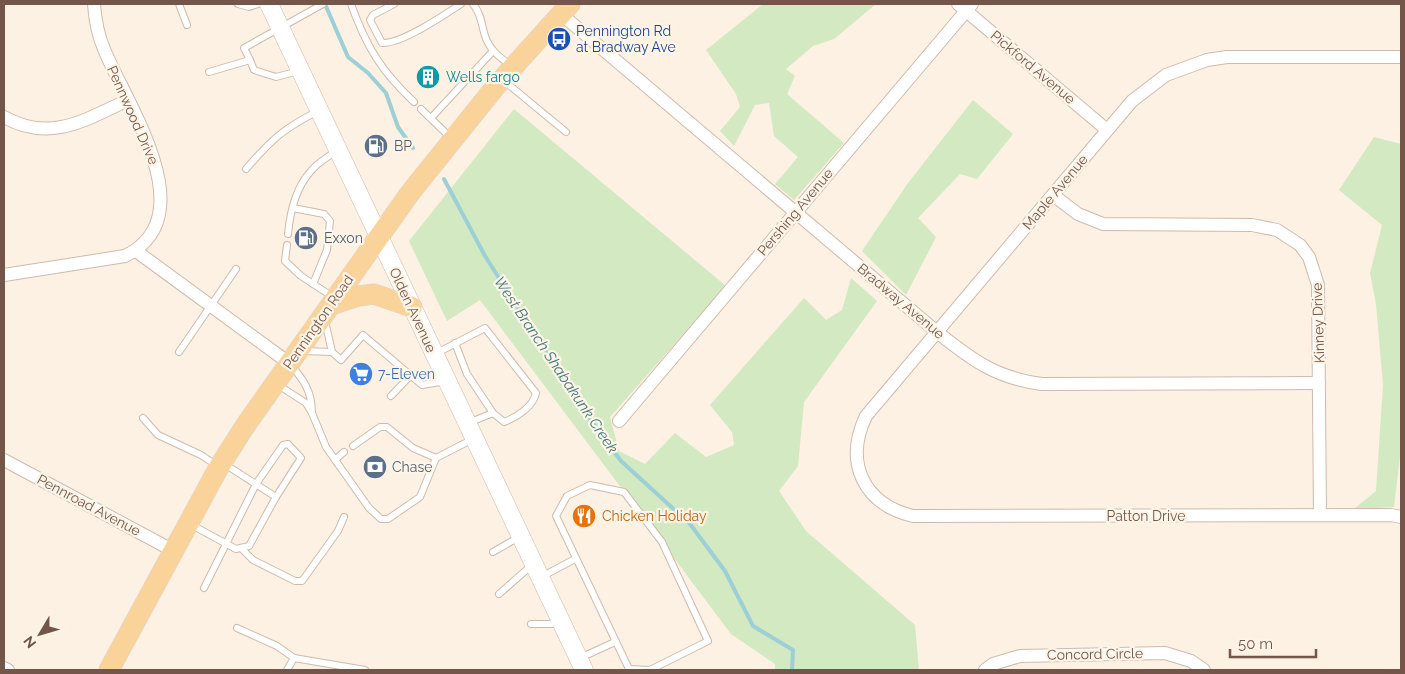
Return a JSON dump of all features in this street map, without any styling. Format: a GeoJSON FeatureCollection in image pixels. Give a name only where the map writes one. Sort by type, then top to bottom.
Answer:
{"type":"FeatureCollection","features":[{"type":"Feature","properties":{"kind":"main road","name":"Olden Avenue"},"geometry":{"type":"LineString","coordinates":[[269,4],[299,71],[581,664]]}},
{"type":"Feature","properties":{"kind":"main road","name":"Pennington Road"},"geometry":{"type":"LineString","coordinates":[[109,670],[221,465],[275,383],[378,237],[452,138],[565,9]]}},
{"type":"Feature","properties":{"kind":"main road"},"geometry":{"type":"LineString","coordinates":[[330,306],[358,296],[374,294],[412,307]]}},
{"type":"Feature","properties":{"kind":"street","name":"Pennwood Drive"},"geometry":{"type":"LineString","coordinates":[[96,4],[104,48],[151,148],[160,190],[157,225],[150,237],[136,251]]}},
{"type":"Feature","properties":{"kind":"street","name":"Pickford Avenue"},"geometry":{"type":"LineString","coordinates":[[966,6],[1107,130]]}},
{"type":"Feature","properties":{"kind":"street","name":"Pershing Avenue"},"geometry":{"type":"LineString","coordinates":[[619,421],[966,6]]}},
{"type":"Feature","properties":{"kind":"street","name":"Bradway Avenue"},"geometry":{"type":"LineString","coordinates":[[565,9],[795,212],[937,332],[984,367],[1022,381],[1042,384],[1319,383]]}},
{"type":"Feature","properties":{"kind":"street","name":"Maple Avenue"},"geometry":{"type":"LineString","coordinates":[[891,509],[877,500],[862,480],[856,456],[860,430],[866,416],[1107,130],[1147,88],[1185,66],[1227,57],[1401,57]]}},
{"type":"Feature","properties":{"kind":"street"},"geometry":{"type":"LineString","coordinates":[[4,117],[30,128],[58,129],[73,125],[128,100]]}},
{"type":"Feature","properties":{"kind":"street","name":"Kinney Drive"},"geometry":{"type":"LineString","coordinates":[[1053,194],[1078,214],[1103,224],[1252,225],[1266,227],[1289,236],[1309,257],[1318,285],[1320,515]]}},
{"type":"Feature","properties":{"kind":"street"},"geometry":{"type":"LineString","coordinates":[[4,275],[124,256],[136,251],[211,306],[294,357]]}},
{"type":"Feature","properties":{"kind":"street","name":"Pennroad Avenue"},"geometry":{"type":"LineString","coordinates":[[4,460],[174,551]]}},
{"type":"Feature","properties":{"kind":"street","name":"Patton Drive"},"geometry":{"type":"LineString","coordinates":[[891,509],[906,515],[922,517],[1320,515],[1401,517]]}},
{"type":"Feature","properties":{"kind":"street","name":"Concord Circle"},"geometry":{"type":"LineString","coordinates":[[985,670],[993,664],[1020,656],[1165,653],[1191,661],[1204,670]]}},
{"type":"Feature","properties":{"kind":"street"},"geometry":{"type":"LineString","coordinates":[[4,668],[8,670]]}},
{"type":"Feature","properties":{"kind":"lane"},"geometry":{"type":"LineString","coordinates":[[179,4],[186,25]]}},
{"type":"Feature","properties":{"kind":"lane"},"geometry":{"type":"LineString","coordinates":[[238,4],[249,7],[258,4]]}},
{"type":"Feature","properties":{"kind":"lane"},"geometry":{"type":"LineString","coordinates":[[351,4],[361,32],[380,67],[414,102]]}},
{"type":"Feature","properties":{"kind":"lane"},"geometry":{"type":"LineString","coordinates":[[394,4],[371,17],[373,28],[382,43],[392,43],[438,19],[461,4]]}},
{"type":"Feature","properties":{"kind":"lane"},"geometry":{"type":"LineString","coordinates":[[473,4],[480,11],[487,40],[508,73],[566,132]]}},
{"type":"Feature","properties":{"kind":"lane"},"geometry":{"type":"LineString","coordinates":[[299,71],[276,77],[254,70],[244,48],[320,5]]}},
{"type":"Feature","properties":{"kind":"lane"},"geometry":{"type":"LineString","coordinates":[[431,118],[493,51]]}},
{"type":"Feature","properties":{"kind":"lane"},"geometry":{"type":"LineString","coordinates":[[209,72],[250,60]]}},
{"type":"Feature","properties":{"kind":"lane"},"geometry":{"type":"LineString","coordinates":[[421,109],[452,138]]}},
{"type":"Feature","properties":{"kind":"lane"},"geometry":{"type":"LineString","coordinates":[[246,168],[286,127],[318,111]]}},
{"type":"Feature","properties":{"kind":"lane"},"geometry":{"type":"LineString","coordinates":[[288,234],[293,208],[299,192],[311,171],[337,150]]}},
{"type":"Feature","properties":{"kind":"lane"},"geometry":{"type":"LineString","coordinates":[[293,208],[324,214],[330,221],[327,250],[313,284]]}},
{"type":"Feature","properties":{"kind":"lane"},"geometry":{"type":"LineString","coordinates":[[286,245],[285,261],[313,284],[330,306],[332,352],[341,360],[364,335],[422,385],[447,381]]}},
{"type":"Feature","properties":{"kind":"lane"},"geometry":{"type":"LineString","coordinates":[[179,352],[236,269]]}},
{"type":"Feature","properties":{"kind":"lane"},"geometry":{"type":"LineString","coordinates":[[434,355],[485,328],[536,393],[534,400],[514,418],[504,422],[494,413],[466,374],[455,344]]}},
{"type":"Feature","properties":{"kind":"lane"},"geometry":{"type":"LineString","coordinates":[[312,413],[312,399],[294,357],[332,352]]}},
{"type":"Feature","properties":{"kind":"lane"},"geometry":{"type":"LineString","coordinates":[[391,396],[411,376]]}},
{"type":"Feature","properties":{"kind":"lane"},"geometry":{"type":"LineString","coordinates":[[275,383],[306,403],[326,447],[368,508],[381,519],[388,519],[420,497],[436,458],[494,413]]}},
{"type":"Feature","properties":{"kind":"lane"},"geometry":{"type":"LineString","coordinates":[[143,418],[158,436],[221,465],[256,484],[276,498]]}},
{"type":"Feature","properties":{"kind":"lane"},"geometry":{"type":"LineString","coordinates":[[353,446],[380,427],[387,427],[413,448],[436,458]]}},
{"type":"Feature","properties":{"kind":"lane"},"geometry":{"type":"LineString","coordinates":[[189,523],[224,544],[236,550],[249,546],[301,458],[293,447],[283,445],[256,484],[224,544],[204,588]]}},
{"type":"Feature","properties":{"kind":"lane"},"geometry":{"type":"LineString","coordinates":[[335,460],[344,452]]}},
{"type":"Feature","properties":{"kind":"lane"},"geometry":{"type":"LineString","coordinates":[[590,485],[624,492],[662,542],[708,641],[650,670],[629,669],[615,642],[556,516],[567,496],[590,485]]}},
{"type":"Feature","properties":{"kind":"lane"},"geometry":{"type":"LineString","coordinates":[[242,549],[254,560],[296,581],[302,581],[333,538],[344,517]]}},
{"type":"Feature","properties":{"kind":"lane"},"geometry":{"type":"LineString","coordinates":[[493,552],[520,536]]}},
{"type":"Feature","properties":{"kind":"lane"},"geometry":{"type":"LineString","coordinates":[[499,594],[537,570],[575,560]]}},
{"type":"Feature","properties":{"kind":"lane"},"geometry":{"type":"LineString","coordinates":[[531,624],[562,624]]}},
{"type":"Feature","properties":{"kind":"lane"},"geometry":{"type":"LineString","coordinates":[[237,628],[277,646],[294,658],[365,670]]}},
{"type":"Feature","properties":{"kind":"lane"},"geometry":{"type":"LineString","coordinates":[[581,664],[615,642]]}},
{"type":"Feature","properties":{"kind":"lane"},"geometry":{"type":"LineString","coordinates":[[287,670],[294,658]]}},
{"type":"Feature","properties":{"kind":"green space"},"geometry":{"type":"Polygon","coordinates":[[[763,4],[876,4],[834,39],[813,46],[786,69],[795,76],[787,94],[844,143],[794,200],[775,184],[798,157],[774,136],[769,103],[755,105],[734,146],[720,131],[740,107],[736,94],[706,50],[763,4]]]}},
{"type":"Feature","properties":{"kind":"green space"},"geometry":{"type":"Polygon","coordinates":[[[973,100],[1013,134],[977,179],[960,174],[918,218],[936,237],[906,295],[862,251],[908,183],[973,100]]]}},
{"type":"Feature","properties":{"kind":"green space"},"geometry":{"type":"Polygon","coordinates":[[[514,109],[726,286],[610,417],[619,451],[645,464],[675,433],[706,457],[734,445],[732,432],[710,405],[804,298],[826,320],[842,310],[851,278],[877,301],[804,402],[798,466],[779,491],[806,531],[915,625],[919,670],[775,670],[775,664],[731,634],[480,300],[447,321],[409,241],[514,109]]]}},
{"type":"Feature","properties":{"kind":"green space"},"geometry":{"type":"Polygon","coordinates":[[[1374,137],[1401,144],[1401,448],[1394,507],[1354,509],[1376,491],[1383,385],[1376,304],[1370,273],[1382,225],[1339,190],[1374,137]]]}},
{"type":"Feature","properties":{"kind":"waterway","name":"West Branch Shabakunk Creek"},"geometry":{"type":"LineString","coordinates":[[325,4],[348,57],[368,73],[386,93],[398,127],[413,148]]}},
{"type":"Feature","properties":{"kind":"waterway","name":"West Branch Shabakunk Creek"},"geometry":{"type":"LineString","coordinates":[[444,179],[485,256],[581,407],[621,461],[690,524],[725,571],[753,626],[793,650],[792,670]]}},
{"type":"Feature","properties":{"kind":"place","name":"Pennington Rd at Bradway Ave"},"geometry":{"type":"Point","coordinates":[559,39]}},
{"type":"Feature","properties":{"kind":"place","name":"Wells fargo"},"geometry":{"type":"Point","coordinates":[428,77]}},
{"type":"Feature","properties":{"kind":"place","name":"BP"},"geometry":{"type":"Point","coordinates":[376,146]}},
{"type":"Feature","properties":{"kind":"place","name":"Exxon"},"geometry":{"type":"Point","coordinates":[306,238]}},
{"type":"Feature","properties":{"kind":"place","name":"7-Eleven"},"geometry":{"type":"Point","coordinates":[361,374]}},
{"type":"Feature","properties":{"kind":"place","name":"Chase"},"geometry":{"type":"Point","coordinates":[375,467]}},
{"type":"Feature","properties":{"kind":"place","name":"Chicken Holiday"},"geometry":{"type":"Point","coordinates":[584,516]}}]}
